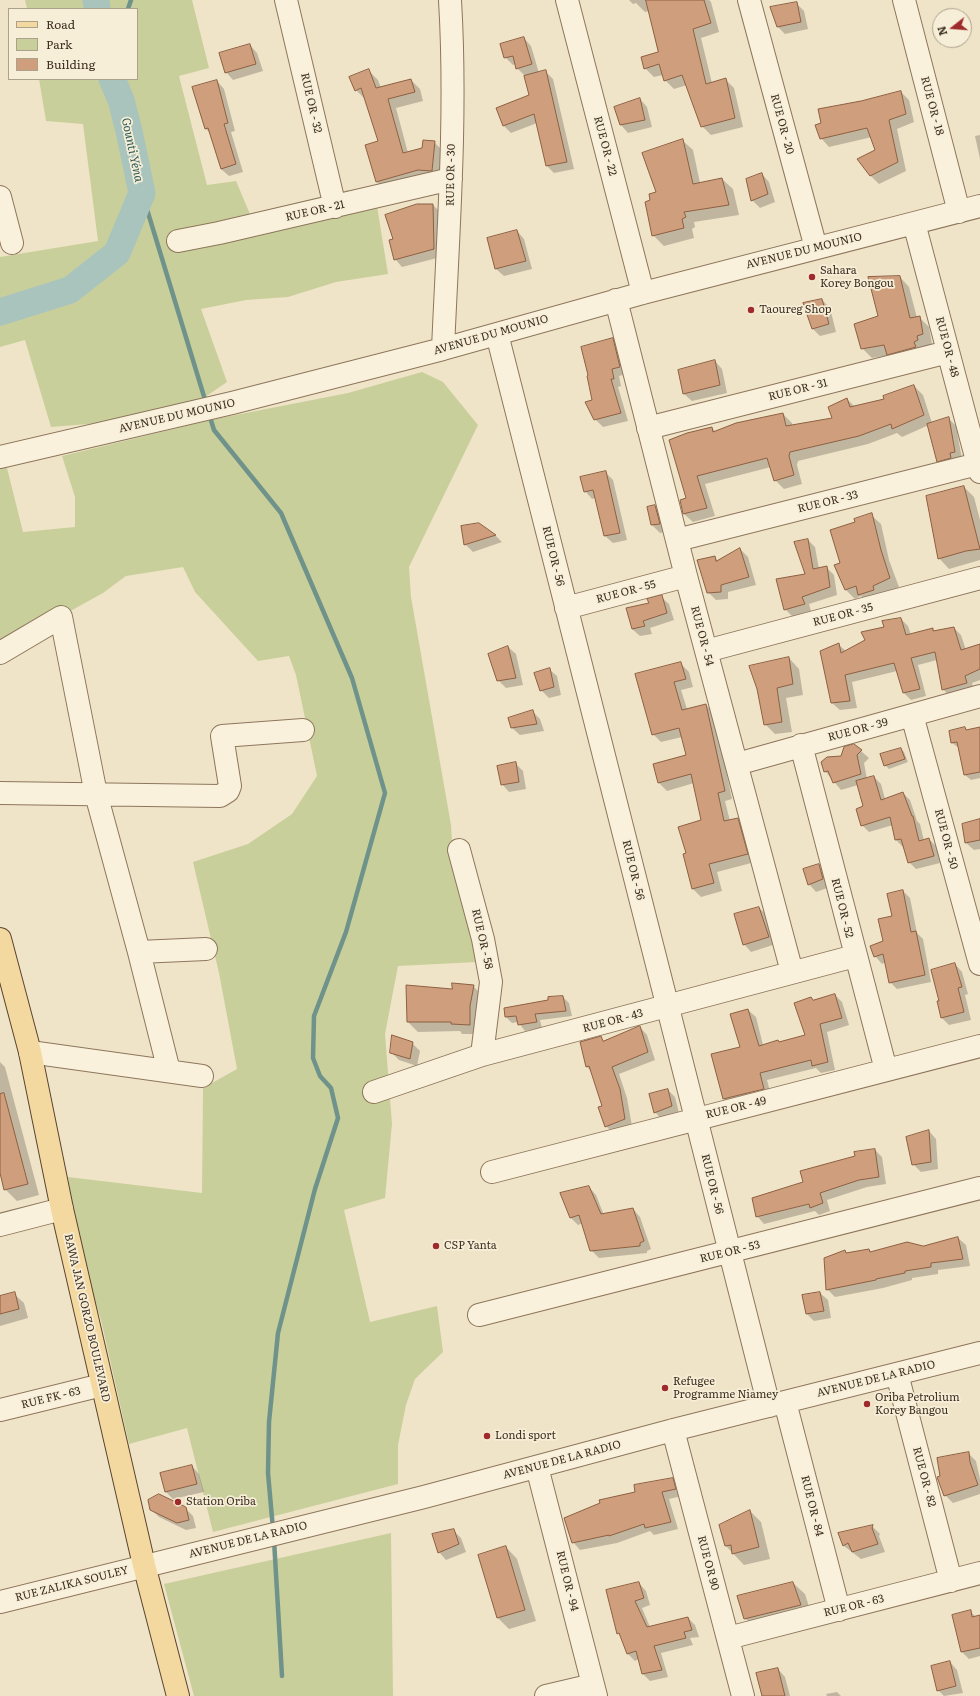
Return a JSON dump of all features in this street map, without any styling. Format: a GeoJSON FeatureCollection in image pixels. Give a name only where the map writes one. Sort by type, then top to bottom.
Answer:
{"type":"FeatureCollection","features":[{"type":"Feature","properties":{"kind":"main road","name":"BAWA JAN GORZO BOULEVARD"},"geometry":{"type":"LineString","coordinates":[[1,950],[30,1052],[62,1209],[102,1385],[144,1566],[178,1696]]}},
{"type":"Feature","properties":{"kind":"street","name":"RUE OR - 32"},"geometry":{"type":"LineString","coordinates":[[286,0],[335,207]]}},
{"type":"Feature","properties":{"kind":"street","name":"RUE OR - 30"},"geometry":{"type":"LineString","coordinates":[[442,349],[451,179],[452,33],[450,0]]}},
{"type":"Feature","properties":{"kind":"street","name":"RUE OR - 22"},"geometry":{"type":"LineString","coordinates":[[567,0],[643,292]]}},
{"type":"Feature","properties":{"kind":"street","name":"RUE OR - 20"},"geometry":{"type":"LineString","coordinates":[[748,0],[816,248]]}},
{"type":"Feature","properties":{"kind":"street","name":"RUE OR - 18"},"geometry":{"type":"LineString","coordinates":[[904,0],[970,209]]}},
{"type":"Feature","properties":{"kind":"street","name":"RUE OR - 21"},"geometry":{"type":"LineString","coordinates":[[178,241],[335,207],[451,179]]}},
{"type":"Feature","properties":{"kind":"street"},"geometry":{"type":"LineString","coordinates":[[0,197],[12,243]]}},
{"type":"Feature","properties":{"kind":"street","name":"AVENUE DU MOUNIO"},"geometry":{"type":"LineString","coordinates":[[0,457],[232,403],[442,349],[643,292],[970,209]]}},
{"type":"Feature","properties":{"kind":"street","name":"RUE OR - 48"},"geometry":{"type":"LineString","coordinates":[[914,223],[979,468]]}},
{"type":"Feature","properties":{"kind":"street","name":"RUE OR - 54"},"geometry":{"type":"LineString","coordinates":[[616,300],[686,576],[792,972]]}},
{"type":"Feature","properties":{"kind":"street","name":"RUE OR - 56"},"geometry":{"type":"LineString","coordinates":[[497,334],[730,1252],[777,1404]]}},
{"type":"Feature","properties":{"kind":"street","name":"RUE OR - 31"},"geometry":{"type":"LineString","coordinates":[[648,428],[948,352]]}},
{"type":"Feature","properties":{"kind":"street","name":"RUE OR - 33"},"geometry":{"type":"LineString","coordinates":[[677,540],[979,468]]}},
{"type":"Feature","properties":{"kind":"street","name":"RUE OR - 55"},"geometry":{"type":"LineString","coordinates":[[566,608],[686,576]]}},
{"type":"Feature","properties":{"kind":"street","name":"RUE OR - 35"},"geometry":{"type":"LineString","coordinates":[[706,651],[980,578]]}},
{"type":"Feature","properties":{"kind":"street"},"geometry":{"type":"LineString","coordinates":[[0,653],[61,617],[96,794],[139,952],[169,1071]]}},
{"type":"Feature","properties":{"kind":"street","name":"RUE OR - 39"},"geometry":{"type":"LineString","coordinates":[[737,764],[980,696]]}},
{"type":"Feature","properties":{"kind":"street","name":"RUE OR - 50"},"geometry":{"type":"LineString","coordinates":[[912,714],[980,964]]}},
{"type":"Feature","properties":{"kind":"street"},"geometry":{"type":"LineString","coordinates":[[0,793],[220,796],[228,791],[230,786],[222,736],[303,730]]}},
{"type":"Feature","properties":{"kind":"street","name":"RUE OR - 52"},"geometry":{"type":"LineString","coordinates":[[801,745],[886,1070]]}},
{"type":"Feature","properties":{"kind":"street","name":"RUE OR - 58"},"geometry":{"type":"LineString","coordinates":[[459,850],[484,939],[491,982],[482,1055]]}},
{"type":"Feature","properties":{"kind":"street"},"geometry":{"type":"LineString","coordinates":[[139,952],[206,949]]}},
{"type":"Feature","properties":{"kind":"street","name":"RUE OR - 43"},"geometry":{"type":"LineString","coordinates":[[374,1092],[482,1055],[855,956]]}},
{"type":"Feature","properties":{"kind":"street","name":"RUE OR - 49"},"geometry":{"type":"LineString","coordinates":[[492,1172],[980,1046]]}},
{"type":"Feature","properties":{"kind":"street"},"geometry":{"type":"LineString","coordinates":[[30,1052],[202,1076]]}},
{"type":"Feature","properties":{"kind":"street","name":"RUE OR - 53"},"geometry":{"type":"LineString","coordinates":[[479,1315],[980,1188]]}},
{"type":"Feature","properties":{"kind":"street"},"geometry":{"type":"LineString","coordinates":[[0,1225],[62,1209]]}},
{"type":"Feature","properties":{"kind":"street","name":"AVENUE DE LA RADIO"},"geometry":{"type":"LineString","coordinates":[[144,1566],[538,1467],[673,1430],[980,1353]]}},
{"type":"Feature","properties":{"kind":"street","name":"RUE OR - 82"},"geometry":{"type":"LineString","coordinates":[[896,1374],[951,1581]]}},
{"type":"Feature","properties":{"kind":"street","name":"RUE FK - 63"},"geometry":{"type":"LineString","coordinates":[[0,1410],[102,1385]]}},
{"type":"Feature","properties":{"kind":"street","name":"RUE OR - 84"},"geometry":{"type":"LineString","coordinates":[[777,1404],[839,1610]]}},
{"type":"Feature","properties":{"kind":"street","name":"RUE OR 90"},"geometry":{"type":"LineString","coordinates":[[673,1430],[743,1696]]}},
{"type":"Feature","properties":{"kind":"street","name":"RUE OR - 94"},"geometry":{"type":"LineString","coordinates":[[538,1467],[595,1690]]}},
{"type":"Feature","properties":{"kind":"street","name":"RUE ZALIKA SOULEY"},"geometry":{"type":"LineString","coordinates":[[0,1602],[144,1566]]}},
{"type":"Feature","properties":{"kind":"street","name":"RUE OR - 63"},"geometry":{"type":"LineString","coordinates":[[728,1638],[980,1573]]}},
{"type":"Feature","properties":{"kind":"street"},"geometry":{"type":"LineString","coordinates":[[546,1696],[595,1690]]}},
{"type":"Feature","properties":{"kind":"green space"},"geometry":{"type":"Polygon","coordinates":[[[25,0],[192,0],[209,68],[179,76],[207,185],[236,181],[250,214],[348,190],[377,206],[388,274],[336,282],[288,297],[246,300],[201,309],[227,382],[176,417],[51,427],[25,340],[0,347],[0,257],[98,241],[83,124],[46,121],[39,80],[138,80],[138,8],[27,8],[25,0]]]}},
{"type":"Feature","properties":{"kind":"green space"},"geometry":{"type":"Polygon","coordinates":[[[422,372],[443,382],[478,425],[409,567],[411,597],[451,825],[453,858],[477,962],[398,966],[385,1034],[392,1124],[385,1198],[344,1210],[370,1322],[437,1306],[443,1352],[415,1379],[406,1405],[398,1445],[398,1484],[213,1532],[187,1428],[129,1444],[101,1320],[79,1249],[68,1177],[202,1193],[203,1088],[237,1069],[219,973],[193,862],[248,844],[292,814],[317,776],[296,675],[289,656],[258,661],[195,592],[183,567],[126,576],[103,593],[0,650],[0,466],[6,464],[23,532],[75,527],[75,497],[62,456],[215,419],[348,393],[422,372]]]}},
{"type":"Feature","properties":{"kind":"green space"},"geometry":{"type":"Polygon","coordinates":[[[391,1533],[393,1696],[194,1696],[164,1584],[391,1533]]]}},
{"type":"Feature","properties":{"kind":"building"},"geometry":{"type":"Polygon","coordinates":[[[646,0],[704,0],[711,23],[693,29],[706,84],[726,78],[735,118],[701,127],[682,75],[664,81],[659,64],[644,69],[641,57],[658,52],[646,0]]]}},
{"type":"Feature","properties":{"kind":"building"},"geometry":{"type":"Polygon","coordinates":[[[797,2],[801,22],[777,27],[770,7],[797,2]]]}},
{"type":"Feature","properties":{"kind":"building"},"geometry":{"type":"Polygon","coordinates":[[[524,37],[532,64],[516,69],[513,56],[504,58],[500,44],[524,37]]]}},
{"type":"Feature","properties":{"kind":"building"},"geometry":{"type":"Polygon","coordinates":[[[250,44],[256,64],[225,73],[219,53],[250,44]]]}},
{"type":"Feature","properties":{"kind":"building"},"geometry":{"type":"Polygon","coordinates":[[[369,69],[376,88],[411,79],[415,92],[388,99],[403,153],[422,148],[423,140],[435,141],[432,171],[418,170],[376,182],[365,145],[378,141],[361,88],[355,91],[349,77],[369,69]]]}},
{"type":"Feature","properties":{"kind":"building"},"geometry":{"type":"Polygon","coordinates":[[[546,70],[567,162],[546,166],[534,114],[503,126],[496,108],[529,95],[524,76],[546,70]]]}},
{"type":"Feature","properties":{"kind":"building"},"geometry":{"type":"Polygon","coordinates":[[[217,80],[228,123],[224,124],[236,164],[221,169],[208,128],[205,129],[192,87],[217,80]]]}},
{"type":"Feature","properties":{"kind":"building"},"geometry":{"type":"Polygon","coordinates":[[[901,91],[906,114],[889,120],[898,162],[870,176],[857,159],[875,150],[867,128],[820,139],[815,125],[821,123],[818,109],[861,101],[901,91]]]}},
{"type":"Feature","properties":{"kind":"building"},"geometry":{"type":"Polygon","coordinates":[[[640,98],[645,120],[620,125],[614,107],[640,98]]]}},
{"type":"Feature","properties":{"kind":"building"},"geometry":{"type":"Polygon","coordinates":[[[683,139],[693,184],[722,178],[729,205],[684,212],[686,217],[682,219],[684,228],[652,236],[645,202],[650,200],[649,194],[656,192],[642,153],[683,139]]]}},
{"type":"Feature","properties":{"kind":"building"},"geometry":{"type":"Polygon","coordinates":[[[762,173],[768,194],[751,201],[746,179],[762,173]]]}},
{"type":"Feature","properties":{"kind":"building"},"geometry":{"type":"Polygon","coordinates":[[[417,204],[433,204],[434,249],[394,260],[389,240],[393,239],[385,215],[417,204]]]}},
{"type":"Feature","properties":{"kind":"building"},"geometry":{"type":"Polygon","coordinates":[[[517,230],[526,261],[495,269],[487,238],[517,230]]]}},
{"type":"Feature","properties":{"kind":"building"},"geometry":{"type":"Polygon","coordinates":[[[900,276],[910,318],[920,316],[923,334],[917,336],[918,340],[914,342],[916,347],[887,355],[884,345],[861,349],[854,324],[878,316],[868,277],[900,276]]]}},
{"type":"Feature","properties":{"kind":"building"},"geometry":{"type":"Polygon","coordinates":[[[822,299],[829,324],[812,329],[803,303],[822,299]]]}},
{"type":"Feature","properties":{"kind":"building"},"geometry":{"type":"Polygon","coordinates":[[[613,338],[620,367],[612,369],[614,379],[611,379],[621,413],[594,420],[585,402],[592,400],[581,347],[613,338]]]}},
{"type":"Feature","properties":{"kind":"building"},"geometry":{"type":"Polygon","coordinates":[[[715,360],[720,385],[683,394],[678,370],[715,360]]]}},
{"type":"Feature","properties":{"kind":"building"},"geometry":{"type":"Polygon","coordinates":[[[914,385],[924,415],[892,429],[891,424],[859,436],[790,452],[789,456],[794,475],[774,481],[767,458],[697,476],[707,508],[683,514],[680,500],[686,498],[669,440],[687,433],[712,427],[713,432],[736,423],[783,413],[786,426],[832,418],[828,407],[847,398],[850,407],[884,399],[883,396],[914,385]]]}},
{"type":"Feature","properties":{"kind":"building"},"geometry":{"type":"Polygon","coordinates":[[[949,417],[955,452],[950,453],[951,458],[937,462],[927,424],[949,417]]]}},
{"type":"Feature","properties":{"kind":"building"},"geometry":{"type":"Polygon","coordinates":[[[606,471],[620,533],[604,536],[593,490],[584,492],[580,477],[606,471]]]}},
{"type":"Feature","properties":{"kind":"building"},"geometry":{"type":"Polygon","coordinates":[[[964,486],[980,549],[966,551],[938,559],[926,496],[964,486]]]}},
{"type":"Feature","properties":{"kind":"building"},"geometry":{"type":"Polygon","coordinates":[[[655,505],[660,524],[651,525],[647,507],[655,505]]]}},
{"type":"Feature","properties":{"kind":"building"},"geometry":{"type":"Polygon","coordinates":[[[872,513],[881,550],[890,578],[873,586],[874,590],[858,595],[856,586],[845,590],[834,565],[840,563],[830,530],[855,522],[854,519],[872,513]]]}},
{"type":"Feature","properties":{"kind":"building"},"geometry":{"type":"Polygon","coordinates":[[[479,523],[496,535],[464,545],[461,526],[479,523]]]}},
{"type":"Feature","properties":{"kind":"building"},"geometry":{"type":"Polygon","coordinates":[[[808,539],[813,569],[827,566],[830,587],[802,597],[805,604],[784,610],[776,579],[805,574],[794,542],[808,539]]]}},
{"type":"Feature","properties":{"kind":"building"},"geometry":{"type":"Polygon","coordinates":[[[740,548],[749,577],[721,585],[721,592],[707,593],[697,560],[715,556],[716,561],[740,548]]]}},
{"type":"Feature","properties":{"kind":"building"},"geometry":{"type":"Polygon","coordinates":[[[662,595],[667,613],[643,621],[645,626],[632,629],[626,608],[649,603],[647,599],[662,595]]]}},
{"type":"Feature","properties":{"kind":"building"},"geometry":{"type":"Polygon","coordinates":[[[901,618],[906,635],[933,628],[933,631],[954,627],[961,650],[980,644],[980,669],[965,676],[967,683],[942,690],[935,652],[911,658],[920,689],[903,693],[894,663],[845,675],[850,701],[831,703],[820,651],[839,643],[841,653],[865,640],[861,632],[884,627],[882,621],[901,618]]]}},
{"type":"Feature","properties":{"kind":"building"},"geometry":{"type":"Polygon","coordinates":[[[508,646],[516,678],[497,681],[488,654],[508,646]]]}},
{"type":"Feature","properties":{"kind":"building"},"geometry":{"type":"Polygon","coordinates":[[[789,657],[793,684],[777,688],[782,722],[764,725],[757,689],[749,666],[789,657]]]}},
{"type":"Feature","properties":{"kind":"building"},"geometry":{"type":"Polygon","coordinates":[[[681,662],[686,679],[674,682],[682,710],[706,704],[725,791],[718,793],[724,821],[738,818],[748,854],[709,864],[714,883],[692,889],[683,854],[686,853],[678,827],[701,820],[691,774],[658,783],[653,764],[686,755],[679,728],[652,735],[635,674],[681,662]]]}},
{"type":"Feature","properties":{"kind":"building"},"geometry":{"type":"Polygon","coordinates":[[[550,668],[554,687],[540,691],[534,673],[550,668]]]}},
{"type":"Feature","properties":{"kind":"building"},"geometry":{"type":"Polygon","coordinates":[[[533,710],[537,724],[511,728],[508,718],[533,710]]]}},
{"type":"Feature","properties":{"kind":"building"},"geometry":{"type":"Polygon","coordinates":[[[965,727],[966,730],[980,727],[980,772],[964,775],[957,742],[951,743],[949,731],[965,727]]]}},
{"type":"Feature","properties":{"kind":"building"},"geometry":{"type":"Polygon","coordinates":[[[854,744],[862,750],[857,755],[861,774],[833,783],[828,771],[824,772],[821,762],[827,757],[841,756],[844,747],[854,744]]]}},
{"type":"Feature","properties":{"kind":"building"},"geometry":{"type":"Polygon","coordinates":[[[901,748],[905,759],[884,766],[880,754],[901,748]]]}},
{"type":"Feature","properties":{"kind":"building"},"geometry":{"type":"Polygon","coordinates":[[[516,762],[519,782],[501,785],[497,766],[516,762]]]}},
{"type":"Feature","properties":{"kind":"building"},"geometry":{"type":"Polygon","coordinates":[[[874,776],[881,800],[903,792],[913,816],[919,841],[929,838],[934,856],[908,863],[901,839],[895,840],[890,817],[861,826],[856,809],[863,806],[856,781],[874,776]]]}},
{"type":"Feature","properties":{"kind":"building"},"geometry":{"type":"Polygon","coordinates":[[[980,819],[980,840],[965,843],[962,824],[980,819]]]}},
{"type":"Feature","properties":{"kind":"building"},"geometry":{"type":"Polygon","coordinates":[[[819,864],[823,879],[808,885],[803,869],[819,864]]]}},
{"type":"Feature","properties":{"kind":"building"},"geometry":{"type":"Polygon","coordinates":[[[903,890],[911,932],[916,931],[925,975],[889,983],[883,954],[874,957],[870,946],[883,941],[878,919],[892,916],[887,894],[903,890]]]}},
{"type":"Feature","properties":{"kind":"building"},"geometry":{"type":"Polygon","coordinates":[[[759,907],[769,937],[743,945],[734,914],[759,907]]]}},
{"type":"Feature","properties":{"kind":"building"},"geometry":{"type":"Polygon","coordinates":[[[955,963],[962,987],[958,988],[964,1012],[941,1018],[937,1001],[939,1001],[931,970],[955,963]]]}},
{"type":"Feature","properties":{"kind":"building"},"geometry":{"type":"Polygon","coordinates":[[[452,983],[474,985],[470,1006],[470,1025],[451,1024],[451,1022],[407,1022],[406,985],[452,989],[452,983]]]}},
{"type":"Feature","properties":{"kind":"building"},"geometry":{"type":"Polygon","coordinates":[[[835,994],[842,1018],[820,1024],[828,1062],[812,1066],[811,1060],[760,1073],[764,1089],[723,1099],[711,1054],[740,1047],[730,1014],[748,1009],[759,1046],[778,1040],[779,1042],[805,1035],[794,1003],[811,997],[813,1000],[835,994]]]}},
{"type":"Feature","properties":{"kind":"building"},"geometry":{"type":"Polygon","coordinates":[[[563,996],[566,1011],[535,1014],[537,1022],[518,1025],[516,1016],[505,1017],[504,1008],[548,1000],[548,997],[563,996]]]}},
{"type":"Feature","properties":{"kind":"building"},"geometry":{"type":"Polygon","coordinates":[[[640,1026],[648,1052],[612,1067],[620,1089],[625,1119],[605,1127],[598,1107],[602,1106],[589,1066],[586,1067],[580,1042],[601,1036],[603,1041],[640,1026]]]}},
{"type":"Feature","properties":{"kind":"building"},"geometry":{"type":"Polygon","coordinates":[[[392,1035],[413,1042],[410,1059],[390,1053],[392,1035]]]}},
{"type":"Feature","properties":{"kind":"building"},"geometry":{"type":"Polygon","coordinates":[[[668,1089],[672,1106],[654,1113],[649,1094],[668,1089]]]}},
{"type":"Feature","properties":{"kind":"building"},"geometry":{"type":"Polygon","coordinates":[[[4,1093],[28,1184],[4,1190],[0,1173],[0,1094],[4,1093]]]}},
{"type":"Feature","properties":{"kind":"building"},"geometry":{"type":"Polygon","coordinates":[[[929,1130],[931,1162],[912,1165],[906,1137],[929,1130]]]}},
{"type":"Feature","properties":{"kind":"building"},"geometry":{"type":"Polygon","coordinates":[[[875,1149],[879,1177],[859,1180],[820,1193],[823,1203],[810,1208],[809,1204],[756,1217],[752,1198],[803,1182],[800,1171],[855,1156],[854,1152],[875,1149]]]}},
{"type":"Feature","properties":{"kind":"building"},"geometry":{"type":"Polygon","coordinates":[[[589,1186],[601,1214],[633,1208],[644,1241],[640,1243],[640,1246],[590,1251],[579,1215],[570,1218],[560,1193],[589,1186]]]}},
{"type":"Feature","properties":{"kind":"building"},"geometry":{"type":"Polygon","coordinates":[[[958,1237],[963,1259],[931,1263],[931,1267],[905,1271],[905,1273],[876,1280],[826,1290],[824,1258],[845,1250],[846,1253],[869,1249],[870,1252],[907,1242],[923,1246],[958,1237]]]}},
{"type":"Feature","properties":{"kind":"building"},"geometry":{"type":"Polygon","coordinates":[[[15,1292],[19,1309],[0,1314],[0,1296],[15,1292]]]}},
{"type":"Feature","properties":{"kind":"building"},"geometry":{"type":"Polygon","coordinates":[[[820,1292],[824,1311],[806,1314],[802,1295],[820,1292]]]}},
{"type":"Feature","properties":{"kind":"building"},"geometry":{"type":"Polygon","coordinates":[[[969,1452],[970,1462],[978,1485],[944,1496],[937,1477],[940,1476],[937,1458],[969,1452]]]}},
{"type":"Feature","properties":{"kind":"building"},"geometry":{"type":"Polygon","coordinates":[[[192,1465],[197,1484],[165,1492],[160,1473],[192,1465]]]}},
{"type":"Feature","properties":{"kind":"building"},"geometry":{"type":"Polygon","coordinates":[[[673,1478],[676,1489],[662,1492],[671,1522],[645,1528],[644,1524],[609,1536],[572,1543],[564,1518],[600,1503],[599,1500],[635,1492],[634,1485],[673,1478]]]}},
{"type":"Feature","properties":{"kind":"building"},"geometry":{"type":"Polygon","coordinates":[[[159,1494],[186,1507],[189,1520],[177,1523],[150,1510],[148,1500],[159,1494]]]}},
{"type":"Feature","properties":{"kind":"building"},"geometry":{"type":"Polygon","coordinates":[[[750,1510],[759,1547],[732,1554],[731,1545],[725,1546],[719,1525],[750,1510]]]}},
{"type":"Feature","properties":{"kind":"building"},"geometry":{"type":"Polygon","coordinates":[[[873,1525],[872,1528],[878,1544],[852,1552],[848,1543],[843,1546],[838,1533],[873,1525]]]}},
{"type":"Feature","properties":{"kind":"building"},"geometry":{"type":"Polygon","coordinates":[[[454,1529],[459,1544],[438,1553],[432,1534],[454,1529]]]}},
{"type":"Feature","properties":{"kind":"building"},"geometry":{"type":"Polygon","coordinates":[[[506,1546],[525,1610],[497,1618],[478,1555],[506,1546]]]}},
{"type":"Feature","properties":{"kind":"building"},"geometry":{"type":"Polygon","coordinates":[[[639,1582],[644,1598],[635,1601],[647,1627],[688,1617],[692,1630],[684,1632],[686,1638],[654,1646],[662,1670],[642,1674],[636,1651],[627,1654],[619,1633],[617,1634],[606,1590],[639,1582]]]}},
{"type":"Feature","properties":{"kind":"building"},"geometry":{"type":"Polygon","coordinates":[[[793,1582],[801,1605],[744,1619],[737,1596],[793,1582]]]}},
{"type":"Feature","properties":{"kind":"building"},"geometry":{"type":"Polygon","coordinates":[[[971,1610],[972,1617],[980,1615],[980,1648],[961,1652],[952,1615],[971,1610]]]}},
{"type":"Feature","properties":{"kind":"building"},"geometry":{"type":"Polygon","coordinates":[[[950,1661],[956,1686],[937,1691],[931,1666],[950,1661]]]}},
{"type":"Feature","properties":{"kind":"building"},"geometry":{"type":"Polygon","coordinates":[[[778,1668],[785,1696],[762,1696],[756,1673],[778,1668]]]}},
{"type":"Feature","properties":{"kind":"waterway","name":"Gounti Yéna"},"geometry":{"type":"LineString","coordinates":[[96,0],[97,8]]}},
{"type":"Feature","properties":{"kind":"waterway"},"geometry":{"type":"LineString","coordinates":[[128,8],[131,0]]}},
{"type":"Feature","properties":{"kind":"waterway","name":"Gounti Yéna"},"geometry":{"type":"LineString","coordinates":[[0,312],[70,290],[117,253],[142,193],[121,100],[112,80]]}},
{"type":"Feature","properties":{"kind":"waterway"},"geometry":{"type":"LineString","coordinates":[[142,193],[206,403]]}},
{"type":"Feature","properties":{"kind":"waterway"},"geometry":{"type":"LineString","coordinates":[[209,414],[214,430],[281,513],[352,678],[385,793],[346,932],[314,1016],[313,1058],[320,1076],[331,1088],[338,1118],[315,1189],[278,1333],[269,1422],[268,1473],[273,1529]]}},
{"type":"Feature","properties":{"kind":"waterway"},"geometry":{"type":"LineString","coordinates":[[274,1540],[282,1676]]}},
{"type":"Feature","properties":{"kind":"place","name":"Sahara Korey Bongou"},"geometry":{"type":"Point","coordinates":[812,277]}},
{"type":"Feature","properties":{"kind":"place","name":"Taoureg Shop"},"geometry":{"type":"Point","coordinates":[751,310]}},
{"type":"Feature","properties":{"kind":"place","name":"CSP Yanta"},"geometry":{"type":"Point","coordinates":[436,1246]}},
{"type":"Feature","properties":{"kind":"place","name":"Refugee Programme Niamey"},"geometry":{"type":"Point","coordinates":[665,1388]}},
{"type":"Feature","properties":{"kind":"place","name":"Oriba Petrolium Korey Bangou"},"geometry":{"type":"Point","coordinates":[867,1404]}},
{"type":"Feature","properties":{"kind":"place","name":"Londi sport"},"geometry":{"type":"Point","coordinates":[487,1436]}},
{"type":"Feature","properties":{"kind":"place","name":"Station Oriba"},"geometry":{"type":"Point","coordinates":[178,1502]}}]}
